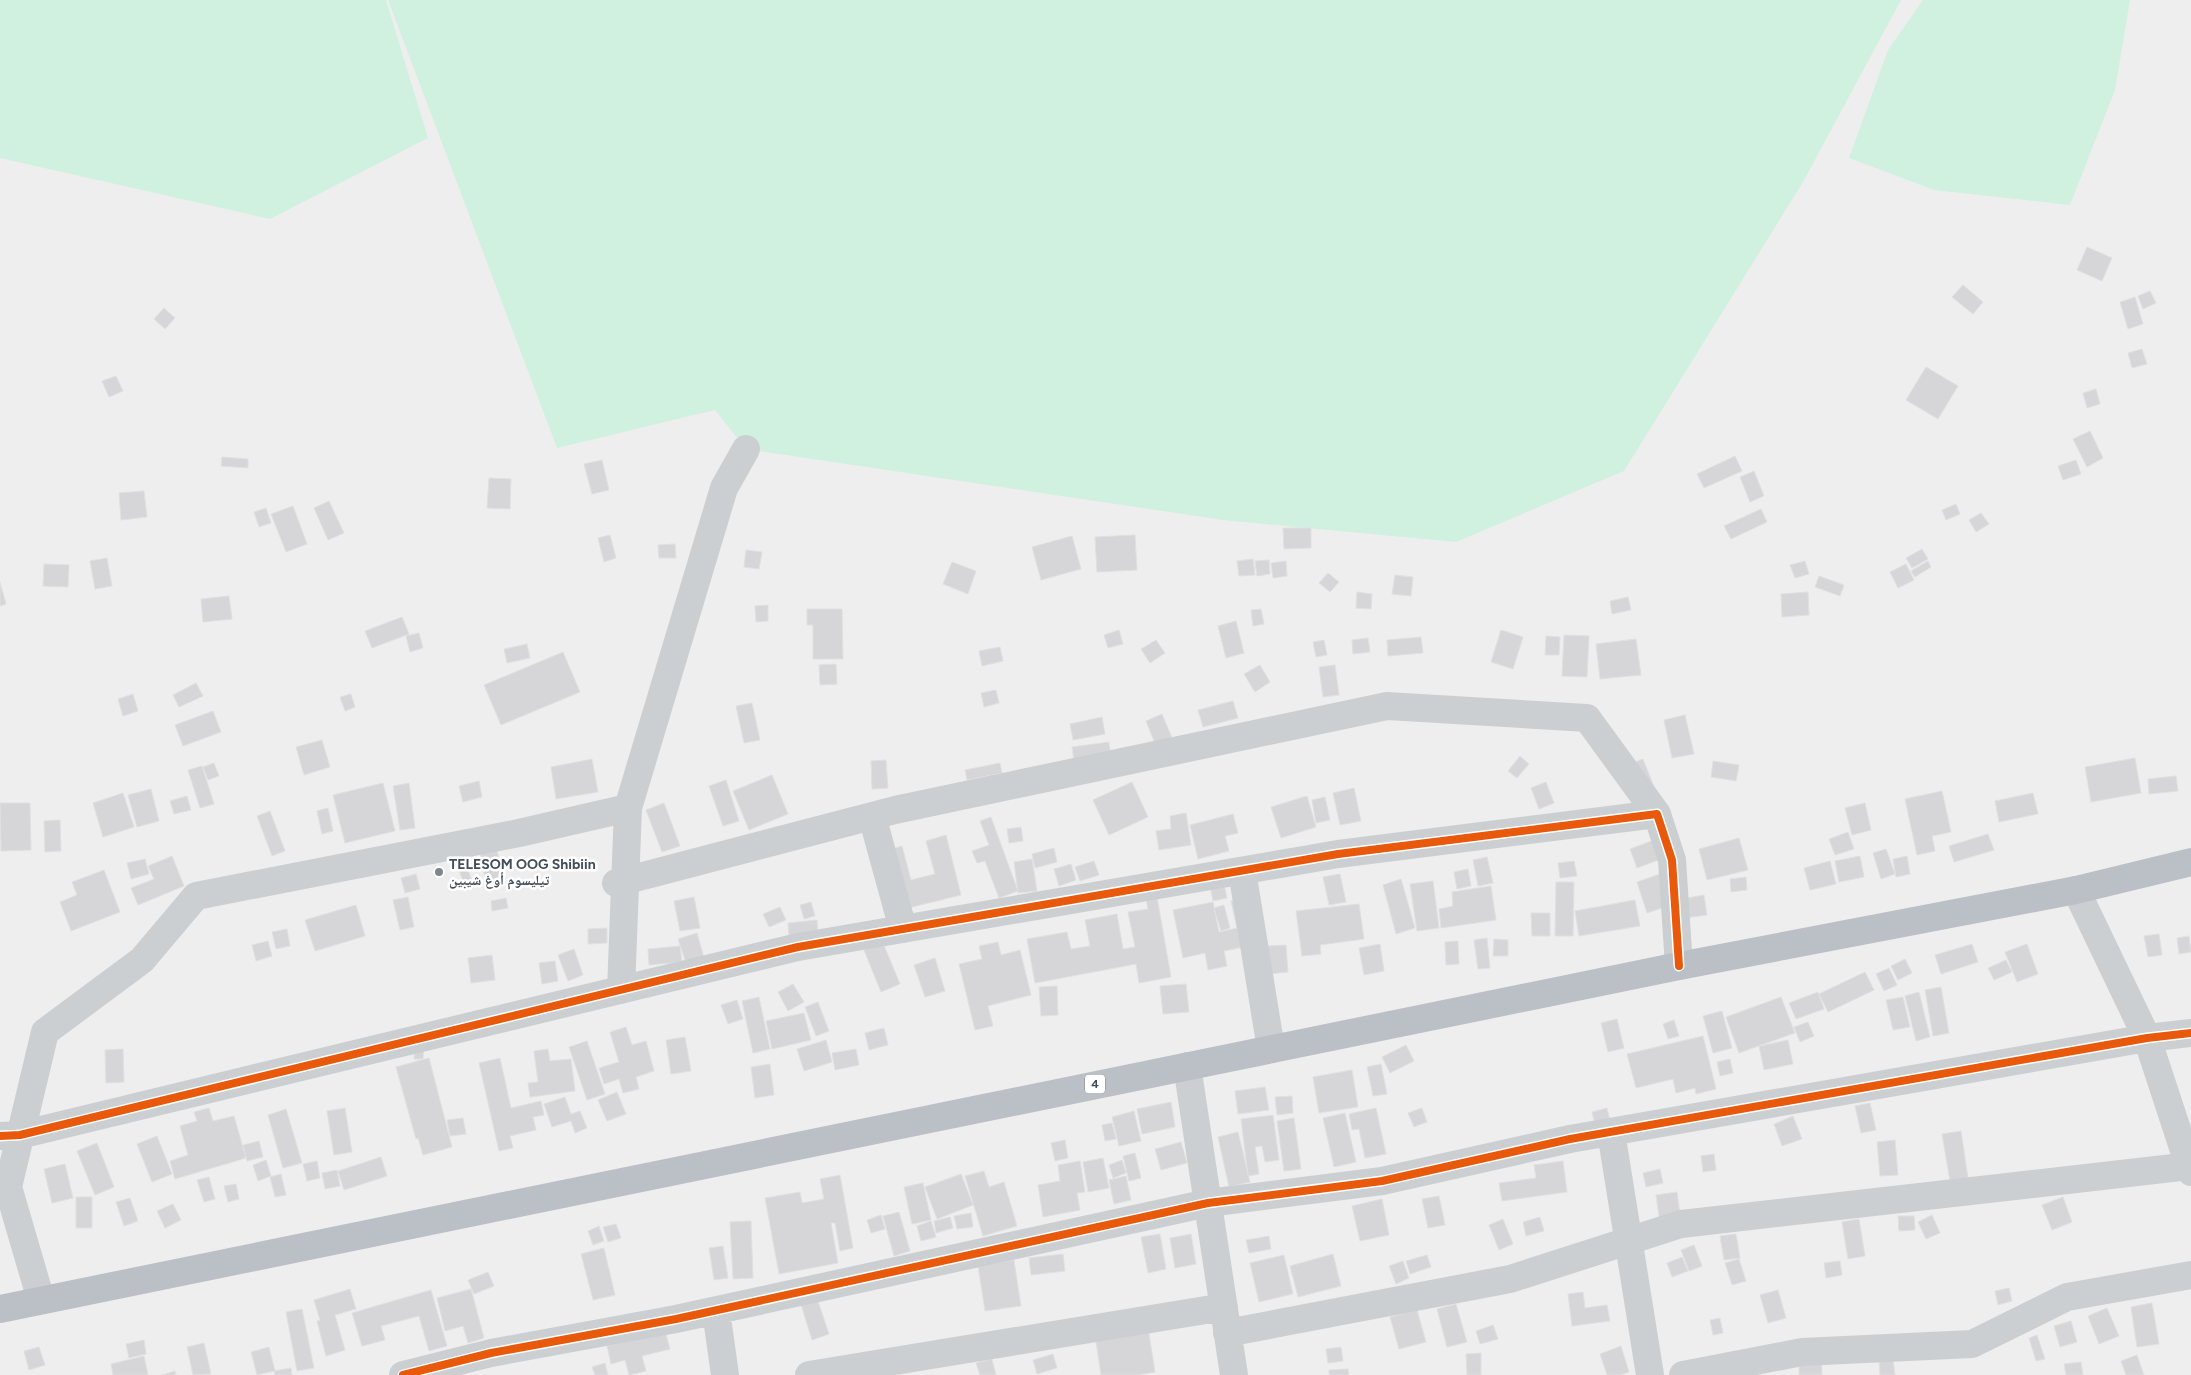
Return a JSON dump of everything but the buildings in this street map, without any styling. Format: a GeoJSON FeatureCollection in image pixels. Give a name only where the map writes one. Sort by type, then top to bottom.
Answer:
{"type":"FeatureCollection","features":[{"type":"Feature","properties":{"kind":"highway","name":"4"},"geometry":{"type":"LineString","coordinates":[[0,1309],[1271,1048],[1679,966],[2076,890],[2191,862]]}},
{"type":"Feature","properties":{"kind":"street"},"geometry":{"type":"LineString","coordinates":[[621,990],[621,882],[628,808],[724,488],[746,449]]}},
{"type":"Feature","properties":{"kind":"street"},"geometry":{"type":"LineString","coordinates":[[621,882],[872,816],[1105,764],[1387,706],[1587,718],[1657,814],[1672,860],[1679,966]]}},
{"type":"Feature","properties":{"kind":"street"},"geometry":{"type":"LineString","coordinates":[[40,1300],[8,1187],[10,1135],[45,1032],[142,960],[196,896],[519,833],[628,808]]}},
{"type":"Feature","properties":{"kind":"street"},"geometry":{"type":"LineString","coordinates":[[10,1135],[798,947],[1338,854],[1657,814]]}},
{"type":"Feature","properties":{"kind":"street"},"geometry":{"type":"LineString","coordinates":[[872,816],[903,929]]}},
{"type":"Feature","properties":{"kind":"street"},"geometry":{"type":"LineString","coordinates":[[1242,871],[1271,1048]]}},
{"type":"Feature","properties":{"kind":"street"},"geometry":{"type":"LineString","coordinates":[[1227,1333],[1510,1279],[1681,1224],[2190,1168],[2147,1038],[2076,890]]}},
{"type":"Feature","properties":{"kind":"street"},"geometry":{"type":"LineString","coordinates":[[403,1375],[437,1371],[491,1353],[716,1311],[1208,1203],[1382,1181],[1570,1139],[2147,1038],[2191,1033]]}},
{"type":"Feature","properties":{"kind":"street"},"geometry":{"type":"LineString","coordinates":[[1187,1066],[1234,1375]]}},
{"type":"Feature","properties":{"kind":"street"},"geometry":{"type":"LineString","coordinates":[[1611,1132],[1650,1375]]}},
{"type":"Feature","properties":{"kind":"street"},"geometry":{"type":"LineString","coordinates":[[1683,1375],[1802,1352],[1972,1344],[2067,1297],[2191,1276]]}},
{"type":"Feature","properties":{"kind":"street"},"geometry":{"type":"LineString","coordinates":[[809,1375],[1224,1307]]}},
{"type":"Feature","properties":{"kind":"street"},"geometry":{"type":"LineString","coordinates":[[716,1311],[725,1375]]}},
{"type":"Feature","properties":{"kind":"green space"},"geometry":{"type":"Polygon","coordinates":[[[0,0],[386,0],[428,138],[270,219],[0,158],[0,0]]]}},
{"type":"Feature","properties":{"kind":"green space"},"geometry":{"type":"Polygon","coordinates":[[[388,0],[1901,0],[1803,182],[1624,471],[1456,542],[1223,520],[746,449],[715,410],[557,448],[388,0]]]}},
{"type":"Feature","properties":{"kind":"green space"},"geometry":{"type":"Polygon","coordinates":[[[1923,0],[2130,0],[2115,90],[2070,205],[1934,190],[1849,158],[1888,50],[1923,0]]]}},
{"type":"Feature","properties":{"kind":"cycle path"},"geometry":{"type":"LineString","coordinates":[[0,1136],[20,1135],[798,947],[1338,854],[1657,814],[1672,860],[1679,966]]}},
{"type":"Feature","properties":{"kind":"cycle path"},"geometry":{"type":"LineString","coordinates":[[403,1375],[491,1353],[676,1319],[1208,1203],[1382,1181],[1570,1139],[2147,1038],[2191,1033]]}},
{"type":"Feature","properties":{"kind":"place","name":"TELESOM OOG Shibiin تيليسوم أوغ شيبين"},"geometry":{"type":"Point","coordinates":[439,872]}}]}
